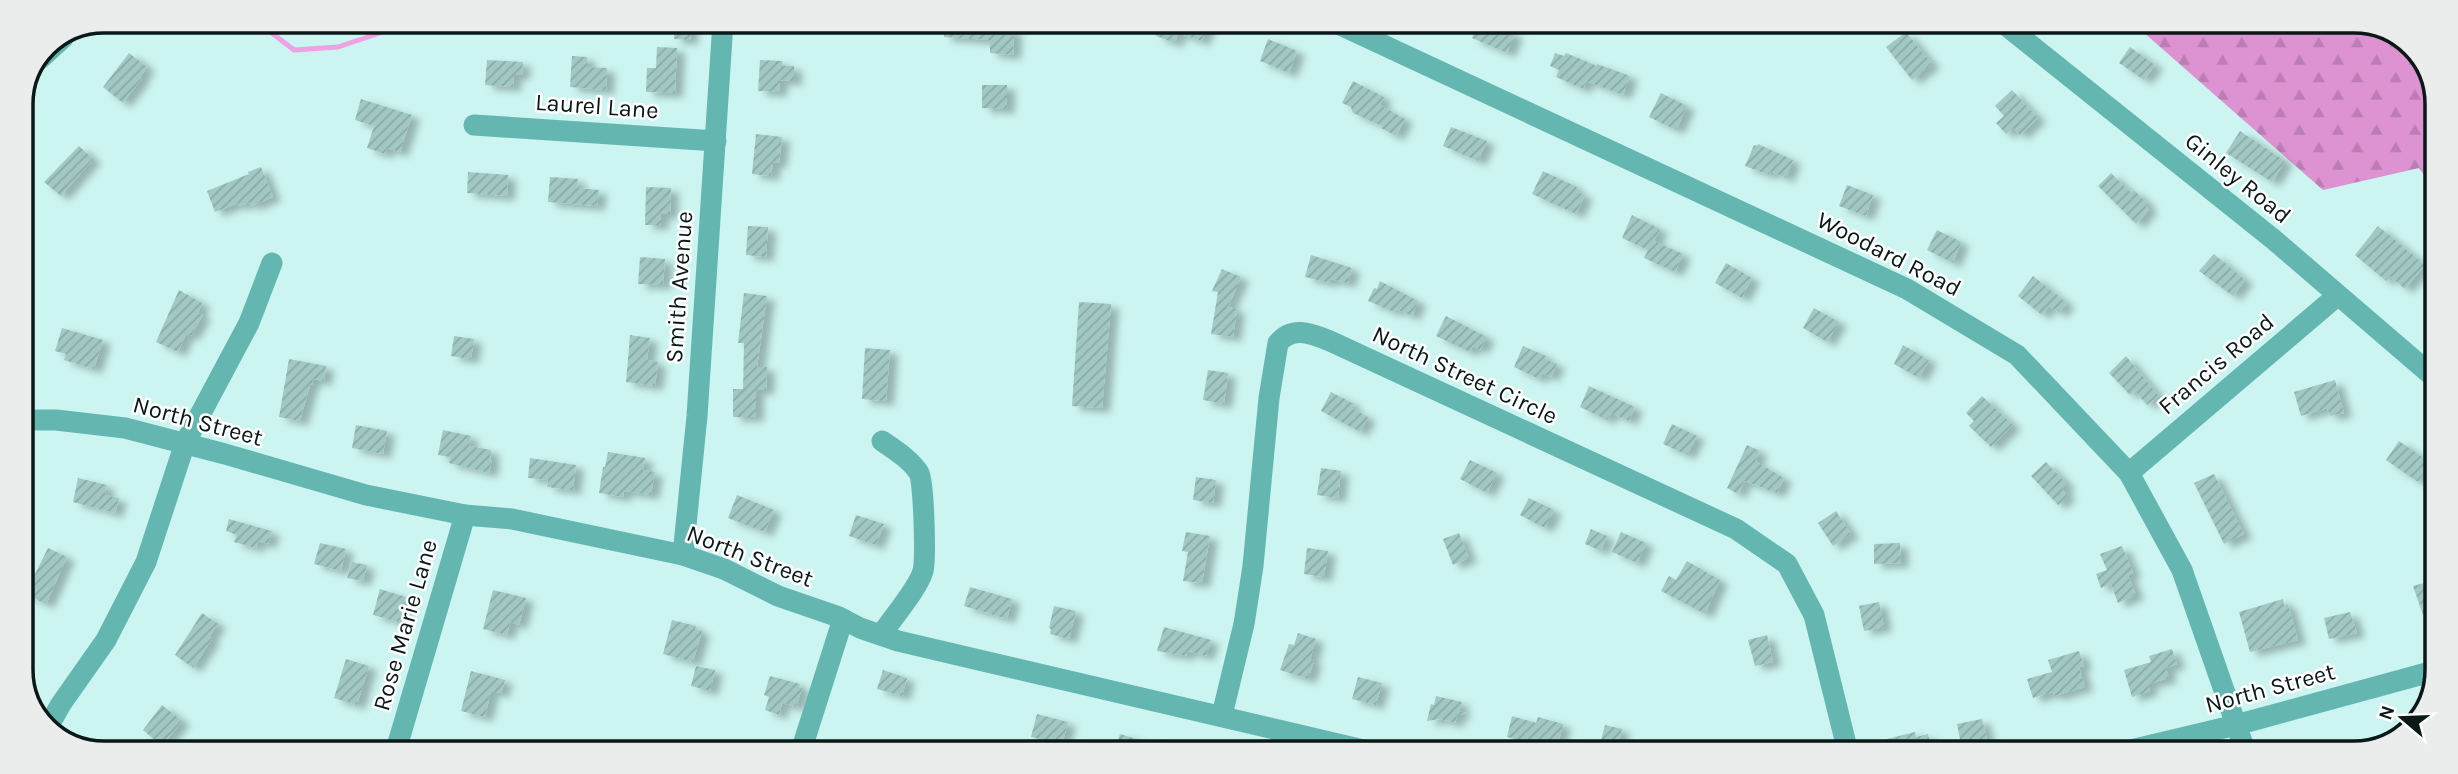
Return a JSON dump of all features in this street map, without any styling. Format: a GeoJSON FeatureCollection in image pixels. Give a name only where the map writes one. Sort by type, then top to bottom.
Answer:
{"type":"FeatureCollection","features":[{"type":"Feature","properties":{"kind":"street","name":"Smith Avenue"},"geometry":{"type":"LineString","coordinates":[[683,555],[697,416],[722,33]]}},
{"type":"Feature","properties":{"kind":"street","name":"Woodard Road"},"geometry":{"type":"LineString","coordinates":[[1357,33],[1907,289],[2017,355],[2129,473],[2182,570],[2242,741]]}},
{"type":"Feature","properties":{"kind":"street","name":"Ginley Road"},"geometry":{"type":"LineString","coordinates":[[2016,33],[2273,239],[2425,371]]}},
{"type":"Feature","properties":{"kind":"street","name":"Laurel Lane"},"geometry":{"type":"LineString","coordinates":[[474,125],[716,141]]}},
{"type":"Feature","properties":{"kind":"street"},"geometry":{"type":"LineString","coordinates":[[53,719],[106,640],[145,562],[185,443],[249,323],[272,262]]}},
{"type":"Feature","properties":{"kind":"street","name":"Francis Road"},"geometry":{"type":"LineString","coordinates":[[2129,473],[2337,296]]}},
{"type":"Feature","properties":{"kind":"street","name":"North Street Circle"},"geometry":{"type":"LineString","coordinates":[[1222,715],[1244,624],[1251,578],[1269,398],[1278,343],[1284,336],[1300,331],[1330,341],[1736,529],[1787,564],[1814,615],[1845,741]]}},
{"type":"Feature","properties":{"kind":"street","name":"North Street"},"geometry":{"type":"LineString","coordinates":[[33,421],[55,420],[125,428],[366,495],[465,515],[512,519],[683,555],[724,569],[778,596],[881,635],[1327,741]]}},
{"type":"Feature","properties":{"kind":"street"},"geometry":{"type":"LineString","coordinates":[[881,635],[923,571],[923,503],[920,474],[901,454],[882,441]]}},
{"type":"Feature","properties":{"kind":"street","name":"Rose Marie Lane"},"geometry":{"type":"LineString","coordinates":[[399,741],[465,515]]}},
{"type":"Feature","properties":{"kind":"street"},"geometry":{"type":"LineString","coordinates":[[803,741],[843,619]]}},
{"type":"Feature","properties":{"kind":"street","name":"North Street"},"geometry":{"type":"LineString","coordinates":[[2169,741],[2425,674]]}},
{"type":"Feature","properties":{"kind":"green space"},"geometry":{"type":"Polygon","coordinates":[[[2144,33],[2354,33],[2381,39],[2401,51],[2419,77],[2425,99],[2425,176],[2419,168],[2323,190],[2144,33]]]}},
{"type":"Feature","properties":{"kind":"building"},"geometry":{"type":"Polygon","coordinates":[[[674,33],[690,33],[690,40],[674,39],[674,33]]]}},
{"type":"Feature","properties":{"kind":"building"},"geometry":{"type":"Polygon","coordinates":[[[944,33],[1014,33],[1013,55],[990,53],[990,40],[944,37],[944,33]]]}},
{"type":"Feature","properties":{"kind":"building"},"geometry":{"type":"Polygon","coordinates":[[[1157,33],[1178,33],[1175,43],[1156,36],[1157,33]]]}},
{"type":"Feature","properties":{"kind":"building"},"geometry":{"type":"Polygon","coordinates":[[[1178,33],[1205,33],[1202,41],[1178,33]]]}},
{"type":"Feature","properties":{"kind":"building"},"geometry":{"type":"Polygon","coordinates":[[[1474,33],[1515,34],[1507,53],[1472,38],[1474,33]]]}},
{"type":"Feature","properties":{"kind":"building"},"geometry":{"type":"Polygon","coordinates":[[[1907,33],[1932,64],[1912,80],[1886,47],[1907,33]]]}},
{"type":"Feature","properties":{"kind":"building"},"geometry":{"type":"Polygon","coordinates":[[[1268,39],[1297,51],[1289,73],[1260,61],[1268,39]]]}},
{"type":"Feature","properties":{"kind":"building"},"geometry":{"type":"Polygon","coordinates":[[[657,47],[677,48],[675,93],[646,92],[647,68],[656,68],[657,47]]]}},
{"type":"Feature","properties":{"kind":"building"},"geometry":{"type":"Polygon","coordinates":[[[2130,47],[2155,65],[2144,80],[2119,63],[2130,47]]]}},
{"type":"Feature","properties":{"kind":"building"},"geometry":{"type":"Polygon","coordinates":[[[129,53],[147,67],[123,103],[103,87],[129,53]]]}},
{"type":"Feature","properties":{"kind":"building"},"geometry":{"type":"Polygon","coordinates":[[[1555,53],[1564,56],[1566,53],[1630,76],[1623,95],[1586,81],[1583,89],[1556,77],[1559,70],[1550,66],[1555,53]]]}},
{"type":"Feature","properties":{"kind":"building"},"geometry":{"type":"Polygon","coordinates":[[[572,56],[587,57],[587,67],[607,68],[606,90],[570,87],[572,56]]]}},
{"type":"Feature","properties":{"kind":"building"},"geometry":{"type":"Polygon","coordinates":[[[487,60],[523,62],[522,75],[514,75],[513,87],[485,85],[487,60]]]}},
{"type":"Feature","properties":{"kind":"building"},"geometry":{"type":"Polygon","coordinates":[[[760,60],[782,61],[782,66],[794,66],[794,81],[780,80],[779,92],[758,91],[760,60]]]}},
{"type":"Feature","properties":{"kind":"building"},"geometry":{"type":"Polygon","coordinates":[[[1353,81],[1384,97],[1380,105],[1405,119],[1396,136],[1381,128],[1382,126],[1353,113],[1351,107],[1342,103],[1353,81]]]}},
{"type":"Feature","properties":{"kind":"building"},"geometry":{"type":"Polygon","coordinates":[[[982,85],[1007,85],[1007,109],[982,108],[982,85]]]}},
{"type":"Feature","properties":{"kind":"building"},"geometry":{"type":"Polygon","coordinates":[[[2012,90],[2038,118],[2020,135],[2013,128],[2006,134],[1996,123],[2004,116],[1995,106],[2012,90]]]}},
{"type":"Feature","properties":{"kind":"building"},"geometry":{"type":"Polygon","coordinates":[[[1661,93],[1687,106],[1676,130],[1649,117],[1661,93]]]}},
{"type":"Feature","properties":{"kind":"building"},"geometry":{"type":"Polygon","coordinates":[[[361,99],[412,115],[400,152],[387,148],[385,154],[367,148],[374,126],[355,120],[361,99]]]}},
{"type":"Feature","properties":{"kind":"building"},"geometry":{"type":"Polygon","coordinates":[[[1451,127],[1487,141],[1478,161],[1443,146],[1451,127]]]}},
{"type":"Feature","properties":{"kind":"building"},"geometry":{"type":"Polygon","coordinates":[[[2240,131],[2285,161],[2272,182],[2226,153],[2240,131]]]}},
{"type":"Feature","properties":{"kind":"building"},"geometry":{"type":"Polygon","coordinates":[[[756,134],[782,137],[779,163],[773,163],[771,176],[752,174],[756,134]]]}},
{"type":"Feature","properties":{"kind":"building"},"geometry":{"type":"Polygon","coordinates":[[[1758,144],[1793,160],[1786,178],[1770,171],[1769,175],[1745,166],[1754,145],[1758,144]]]}},
{"type":"Feature","properties":{"kind":"building"},"geometry":{"type":"Polygon","coordinates":[[[79,146],[93,159],[61,196],[44,182],[79,146]]]}},
{"type":"Feature","properties":{"kind":"building"},"geometry":{"type":"Polygon","coordinates":[[[261,167],[273,197],[251,206],[250,202],[239,206],[238,203],[215,212],[207,191],[261,167]]]}},
{"type":"Feature","properties":{"kind":"building"},"geometry":{"type":"Polygon","coordinates":[[[1543,171],[1577,187],[1575,191],[1585,195],[1576,214],[1532,194],[1543,171]]]}},
{"type":"Feature","properties":{"kind":"building"},"geometry":{"type":"Polygon","coordinates":[[[468,172],[508,175],[507,196],[467,193],[468,172]]]}},
{"type":"Feature","properties":{"kind":"building"},"geometry":{"type":"Polygon","coordinates":[[[2111,173],[2131,193],[2134,190],[2148,204],[2146,206],[2149,210],[2136,224],[2098,186],[2111,173]]]}},
{"type":"Feature","properties":{"kind":"building"},"geometry":{"type":"Polygon","coordinates":[[[550,177],[578,179],[577,188],[599,190],[597,206],[548,202],[550,177]]]}},
{"type":"Feature","properties":{"kind":"building"},"geometry":{"type":"Polygon","coordinates":[[[1847,185],[1873,195],[1866,216],[1839,206],[1847,185]]]}},
{"type":"Feature","properties":{"kind":"building"},"geometry":{"type":"Polygon","coordinates":[[[646,187],[671,188],[670,214],[661,214],[661,225],[645,225],[646,187]]]}},
{"type":"Feature","properties":{"kind":"building"},"geometry":{"type":"Polygon","coordinates":[[[1632,215],[1660,229],[1654,241],[1683,254],[1675,272],[1644,258],[1648,250],[1622,238],[1632,215]]]}},
{"type":"Feature","properties":{"kind":"building"},"geometry":{"type":"Polygon","coordinates":[[[748,226],[768,227],[766,257],[746,255],[748,226]]]}},
{"type":"Feature","properties":{"kind":"building"},"geometry":{"type":"Polygon","coordinates":[[[2378,226],[2425,265],[2405,289],[2390,276],[2386,281],[2355,255],[2378,226]]]}},
{"type":"Feature","properties":{"kind":"building"},"geometry":{"type":"Polygon","coordinates":[[[1937,230],[1961,242],[1953,263],[1927,250],[1937,230]]]}},
{"type":"Feature","properties":{"kind":"building"},"geometry":{"type":"Polygon","coordinates":[[[2214,254],[2245,280],[2233,296],[2199,271],[2214,254]]]}},
{"type":"Feature","properties":{"kind":"building"},"geometry":{"type":"Polygon","coordinates":[[[1311,255],[1352,268],[1348,283],[1330,279],[1330,283],[1305,277],[1311,255]]]}},
{"type":"Feature","properties":{"kind":"building"},"geometry":{"type":"Polygon","coordinates":[[[640,257],[665,259],[663,285],[638,284],[640,257]]]}},
{"type":"Feature","properties":{"kind":"building"},"geometry":{"type":"Polygon","coordinates":[[[1726,263],[1752,278],[1742,298],[1715,283],[1726,263]]]}},
{"type":"Feature","properties":{"kind":"building"},"geometry":{"type":"Polygon","coordinates":[[[1222,269],[1241,277],[1228,307],[1237,309],[1233,337],[1211,334],[1218,292],[1212,291],[1222,269]]]}},
{"type":"Feature","properties":{"kind":"building"},"geometry":{"type":"Polygon","coordinates":[[[2033,276],[2067,303],[2059,313],[2049,306],[2042,315],[2018,296],[2033,276]]]}},
{"type":"Feature","properties":{"kind":"building"},"geometry":{"type":"Polygon","coordinates":[[[1380,281],[1418,301],[1412,316],[1368,301],[1380,281]]]}},
{"type":"Feature","properties":{"kind":"building"},"geometry":{"type":"Polygon","coordinates":[[[179,290],[202,303],[198,313],[203,315],[191,336],[186,334],[178,352],[156,342],[179,290]]]}},
{"type":"Feature","properties":{"kind":"building"},"geometry":{"type":"Polygon","coordinates":[[[744,293],[767,296],[757,367],[767,367],[766,390],[756,390],[756,417],[733,417],[733,389],[743,389],[744,343],[738,343],[744,293]]]}},
{"type":"Feature","properties":{"kind":"building"},"geometry":{"type":"Polygon","coordinates":[[[1079,302],[1111,304],[1102,408],[1072,406],[1079,302]]]}},
{"type":"Feature","properties":{"kind":"building"},"geometry":{"type":"Polygon","coordinates":[[[1814,308],[1839,322],[1827,342],[1803,328],[1814,308]]]}},
{"type":"Feature","properties":{"kind":"building"},"geometry":{"type":"Polygon","coordinates":[[[1446,316],[1487,337],[1480,350],[1473,346],[1470,352],[1436,336],[1446,316]]]}},
{"type":"Feature","properties":{"kind":"building"},"geometry":{"type":"Polygon","coordinates":[[[62,328],[103,340],[94,369],[64,360],[66,354],[55,351],[62,328]]]}},
{"type":"Feature","properties":{"kind":"building"},"geometry":{"type":"Polygon","coordinates":[[[630,335],[650,338],[647,360],[658,362],[655,386],[626,382],[630,335]]]}},
{"type":"Feature","properties":{"kind":"building"},"geometry":{"type":"Polygon","coordinates":[[[454,336],[474,339],[471,359],[451,356],[454,336]]]}},
{"type":"Feature","properties":{"kind":"building"},"geometry":{"type":"Polygon","coordinates":[[[1903,345],[1929,360],[1919,378],[1894,364],[1903,345]]]}},
{"type":"Feature","properties":{"kind":"building"},"geometry":{"type":"Polygon","coordinates":[[[1523,346],[1557,364],[1551,377],[1542,373],[1539,379],[1514,367],[1523,346]]]}},
{"type":"Feature","properties":{"kind":"building"},"geometry":{"type":"Polygon","coordinates":[[[865,348],[890,350],[886,401],[862,399],[865,348]]]}},
{"type":"Feature","properties":{"kind":"building"},"geometry":{"type":"Polygon","coordinates":[[[2126,356],[2159,396],[2147,405],[2135,391],[2130,395],[2109,373],[2126,356]]]}},
{"type":"Feature","properties":{"kind":"building"},"geometry":{"type":"Polygon","coordinates":[[[289,359],[326,366],[324,381],[313,379],[310,385],[300,421],[279,417],[289,359]]]}},
{"type":"Feature","properties":{"kind":"building"},"geometry":{"type":"Polygon","coordinates":[[[1208,370],[1228,373],[1224,404],[1203,400],[1208,370]]]}},
{"type":"Feature","properties":{"kind":"building"},"geometry":{"type":"Polygon","coordinates":[[[2335,380],[2344,413],[2330,416],[2327,408],[2301,416],[2294,392],[2335,380]]]}},
{"type":"Feature","properties":{"kind":"building"},"geometry":{"type":"Polygon","coordinates":[[[1589,386],[1635,407],[1629,421],[1611,413],[1607,420],[1580,407],[1589,386]]]}},
{"type":"Feature","properties":{"kind":"building"},"geometry":{"type":"Polygon","coordinates":[[[1331,392],[1354,404],[1351,408],[1368,417],[1360,432],[1321,411],[1331,392]]]}},
{"type":"Feature","properties":{"kind":"building"},"geometry":{"type":"Polygon","coordinates":[[[1982,396],[2013,425],[1991,447],[1969,426],[1974,421],[1966,413],[1982,396]]]}},
{"type":"Feature","properties":{"kind":"building"},"geometry":{"type":"Polygon","coordinates":[[[1672,424],[1697,436],[1687,455],[1663,444],[1672,424]]]}},
{"type":"Feature","properties":{"kind":"building"},"geometry":{"type":"Polygon","coordinates":[[[356,425],[387,431],[383,454],[352,448],[356,425]]]}},
{"type":"Feature","properties":{"kind":"building"},"geometry":{"type":"Polygon","coordinates":[[[443,430],[471,436],[469,446],[491,450],[489,473],[449,463],[450,457],[438,455],[443,430]]]}},
{"type":"Feature","properties":{"kind":"building"},"geometry":{"type":"Polygon","coordinates":[[[2399,441],[2425,459],[2425,472],[2418,482],[2386,460],[2399,441]]]}},
{"type":"Feature","properties":{"kind":"building"},"geometry":{"type":"Polygon","coordinates":[[[1747,445],[1760,451],[1755,461],[1784,478],[1777,493],[1744,481],[1738,494],[1727,488],[1747,445]]]}},
{"type":"Feature","properties":{"kind":"building"},"geometry":{"type":"Polygon","coordinates":[[[608,452],[645,458],[643,470],[655,472],[651,495],[624,491],[623,497],[599,493],[608,452]]]}},
{"type":"Feature","properties":{"kind":"building"},"geometry":{"type":"Polygon","coordinates":[[[530,458],[576,465],[573,490],[547,487],[548,480],[528,478],[530,458]]]}},
{"type":"Feature","properties":{"kind":"building"},"geometry":{"type":"Polygon","coordinates":[[[1470,460],[1497,473],[1487,493],[1460,479],[1470,460]]]}},
{"type":"Feature","properties":{"kind":"building"},"geometry":{"type":"Polygon","coordinates":[[[2046,462],[2067,484],[2062,489],[2068,495],[2058,505],[2031,476],[2046,462]]]}},
{"type":"Feature","properties":{"kind":"building"},"geometry":{"type":"Polygon","coordinates":[[[1321,468],[1341,471],[1338,498],[1317,495],[1321,468]]]}},
{"type":"Feature","properties":{"kind":"building"},"geometry":{"type":"Polygon","coordinates":[[[2214,474],[2244,534],[2224,544],[2194,483],[2214,474]]]}},
{"type":"Feature","properties":{"kind":"building"},"geometry":{"type":"Polygon","coordinates":[[[1196,477],[1216,480],[1213,503],[1193,500],[1196,477]]]}},
{"type":"Feature","properties":{"kind":"building"},"geometry":{"type":"Polygon","coordinates":[[[78,478],[107,485],[105,495],[119,498],[115,513],[73,502],[78,478]]]}},
{"type":"Feature","properties":{"kind":"building"},"geometry":{"type":"Polygon","coordinates":[[[737,495],[774,510],[765,532],[728,518],[737,495]]]}},
{"type":"Feature","properties":{"kind":"building"},"geometry":{"type":"Polygon","coordinates":[[[1529,498],[1554,510],[1545,528],[1520,515],[1529,498]]]}},
{"type":"Feature","properties":{"kind":"building"},"geometry":{"type":"Polygon","coordinates":[[[1836,511],[1851,534],[1833,546],[1818,523],[1836,511]]]}},
{"type":"Feature","properties":{"kind":"building"},"geometry":{"type":"Polygon","coordinates":[[[856,515],[884,524],[876,545],[849,536],[856,515]]]}},
{"type":"Feature","properties":{"kind":"building"},"geometry":{"type":"Polygon","coordinates":[[[229,519],[272,531],[268,544],[258,541],[256,548],[234,542],[237,535],[226,531],[229,519]]]}},
{"type":"Feature","properties":{"kind":"building"},"geometry":{"type":"Polygon","coordinates":[[[1591,529],[1607,536],[1601,551],[1585,544],[1591,529]]]}},
{"type":"Feature","properties":{"kind":"building"},"geometry":{"type":"Polygon","coordinates":[[[1186,532],[1210,536],[1202,583],[1183,581],[1188,552],[1182,551],[1186,532]]]}},
{"type":"Feature","properties":{"kind":"building"},"geometry":{"type":"Polygon","coordinates":[[[1621,532],[1646,543],[1637,563],[1612,552],[1621,532]]]}},
{"type":"Feature","properties":{"kind":"building"},"geometry":{"type":"Polygon","coordinates":[[[1459,533],[1469,558],[1453,565],[1443,539],[1459,533]]]}},
{"type":"Feature","properties":{"kind":"building"},"geometry":{"type":"Polygon","coordinates":[[[320,543],[346,549],[341,571],[314,564],[320,543]]]}},
{"type":"Feature","properties":{"kind":"building"},"geometry":{"type":"Polygon","coordinates":[[[1900,543],[1901,563],[1874,564],[1874,544],[1900,543]]]}},
{"type":"Feature","properties":{"kind":"building"},"geometry":{"type":"Polygon","coordinates":[[[2122,546],[2133,573],[2128,575],[2136,595],[2118,603],[2111,584],[2101,588],[2096,574],[2107,570],[2100,554],[2122,546]]]}},
{"type":"Feature","properties":{"kind":"building"},"geometry":{"type":"Polygon","coordinates":[[[48,548],[67,557],[46,604],[33,598],[33,578],[48,548]]]}},
{"type":"Feature","properties":{"kind":"building"},"geometry":{"type":"Polygon","coordinates":[[[1307,548],[1328,551],[1324,577],[1304,574],[1307,548]]]}},
{"type":"Feature","properties":{"kind":"building"},"geometry":{"type":"Polygon","coordinates":[[[1687,561],[1720,580],[1705,614],[1661,591],[1669,576],[1676,580],[1687,561]]]}},
{"type":"Feature","properties":{"kind":"building"},"geometry":{"type":"Polygon","coordinates":[[[352,562],[367,565],[363,581],[347,578],[352,562]]]}},
{"type":"Feature","properties":{"kind":"building"},"geometry":{"type":"Polygon","coordinates":[[[2425,583],[2425,614],[2423,615],[2413,586],[2425,583]]]}},
{"type":"Feature","properties":{"kind":"building"},"geometry":{"type":"Polygon","coordinates":[[[970,587],[1012,599],[1007,619],[964,606],[970,587]]]}},
{"type":"Feature","properties":{"kind":"building"},"geometry":{"type":"Polygon","coordinates":[[[380,589],[406,597],[399,622],[373,615],[380,589]]]}},
{"type":"Feature","properties":{"kind":"building"},"geometry":{"type":"Polygon","coordinates":[[[493,590],[526,598],[519,625],[510,622],[507,635],[483,629],[493,590]]]}},
{"type":"Feature","properties":{"kind":"building"},"geometry":{"type":"Polygon","coordinates":[[[2283,599],[2284,605],[2288,604],[2298,640],[2250,652],[2239,612],[2283,599]]]}},
{"type":"Feature","properties":{"kind":"building"},"geometry":{"type":"Polygon","coordinates":[[[1879,602],[1884,627],[1864,631],[1859,606],[1879,602]]]}},
{"type":"Feature","properties":{"kind":"building"},"geometry":{"type":"Polygon","coordinates":[[[1054,606],[1076,611],[1069,639],[1050,634],[1054,606]]]}},
{"type":"Feature","properties":{"kind":"building"},"geometry":{"type":"Polygon","coordinates":[[[2350,612],[2357,633],[2329,639],[2324,618],[2350,612]]]}},
{"type":"Feature","properties":{"kind":"building"},"geometry":{"type":"Polygon","coordinates":[[[202,613],[218,624],[209,637],[212,639],[193,668],[175,655],[202,613]]]}},
{"type":"Feature","properties":{"kind":"building"},"geometry":{"type":"Polygon","coordinates":[[[672,620],[696,626],[695,629],[702,631],[693,662],[663,654],[672,620]]]}},
{"type":"Feature","properties":{"kind":"building"},"geometry":{"type":"Polygon","coordinates":[[[1164,627],[1211,640],[1206,656],[1187,651],[1186,656],[1157,651],[1164,627]]]}},
{"type":"Feature","properties":{"kind":"building"},"geometry":{"type":"Polygon","coordinates":[[[1298,633],[1316,639],[1310,660],[1314,661],[1308,679],[1280,670],[1289,644],[1294,645],[1298,633]]]}},
{"type":"Feature","properties":{"kind":"building"},"geometry":{"type":"Polygon","coordinates":[[[1767,635],[1773,662],[1755,666],[1748,640],[1767,635]]]}},
{"type":"Feature","properties":{"kind":"building"},"geometry":{"type":"Polygon","coordinates":[[[2172,649],[2177,664],[2166,668],[2169,678],[2148,684],[2150,691],[2132,697],[2124,670],[2151,662],[2149,656],[2172,649]]]}},
{"type":"Feature","properties":{"kind":"building"},"geometry":{"type":"Polygon","coordinates":[[[2079,651],[2084,666],[2079,667],[2085,687],[2054,696],[2053,692],[2033,698],[2027,679],[2052,672],[2048,660],[2079,651]]]}},
{"type":"Feature","properties":{"kind":"building"},"geometry":{"type":"Polygon","coordinates":[[[346,659],[369,666],[357,705],[334,698],[346,659]]]}},
{"type":"Feature","properties":{"kind":"building"},"geometry":{"type":"Polygon","coordinates":[[[696,666],[715,670],[710,691],[691,686],[696,666]]]}},
{"type":"Feature","properties":{"kind":"building"},"geometry":{"type":"Polygon","coordinates":[[[883,670],[907,678],[902,696],[877,689],[883,670]]]}},
{"type":"Feature","properties":{"kind":"building"},"geometry":{"type":"Polygon","coordinates":[[[471,671],[505,680],[501,693],[491,691],[485,717],[461,711],[471,671]]]}},
{"type":"Feature","properties":{"kind":"building"},"geometry":{"type":"Polygon","coordinates":[[[770,676],[800,684],[799,687],[802,688],[796,707],[782,703],[779,715],[765,710],[769,697],[764,695],[770,676]]]}},
{"type":"Feature","properties":{"kind":"building"},"geometry":{"type":"Polygon","coordinates":[[[1358,677],[1382,683],[1376,705],[1352,699],[1358,677]]]}},
{"type":"Feature","properties":{"kind":"building"},"geometry":{"type":"Polygon","coordinates":[[[1436,696],[1462,702],[1459,711],[1467,713],[1458,715],[1455,723],[1440,719],[1427,721],[1436,696]]]}},
{"type":"Feature","properties":{"kind":"building"},"geometry":{"type":"Polygon","coordinates":[[[162,705],[182,721],[166,741],[156,741],[143,730],[162,705]]]}},
{"type":"Feature","properties":{"kind":"building"},"geometry":{"type":"Polygon","coordinates":[[[1037,714],[1068,722],[1063,741],[1031,737],[1037,714]]]}},
{"type":"Feature","properties":{"kind":"building"},"geometry":{"type":"Polygon","coordinates":[[[1512,716],[1536,723],[1538,717],[1563,724],[1559,741],[1521,741],[1507,737],[1512,716]]]}},
{"type":"Feature","properties":{"kind":"building"},"geometry":{"type":"Polygon","coordinates":[[[1982,719],[1987,739],[1960,741],[1957,724],[1982,719]]]}},
{"type":"Feature","properties":{"kind":"building"},"geometry":{"type":"Polygon","coordinates":[[[1605,725],[1622,729],[1619,741],[1601,741],[1605,725]]]}},
{"type":"Feature","properties":{"kind":"building"},"geometry":{"type":"Polygon","coordinates":[[[1915,732],[1916,737],[1928,734],[1930,741],[1888,741],[1915,732]]]}},
{"type":"Feature","properties":{"kind":"building"},"geometry":{"type":"Polygon","coordinates":[[[1120,734],[1143,741],[1118,741],[1120,734]]]}},
{"type":"Feature","properties":{"kind":"waterway"},"geometry":{"type":"LineString","coordinates":[[272,33],[294,50],[338,47],[380,33]]}}]}
